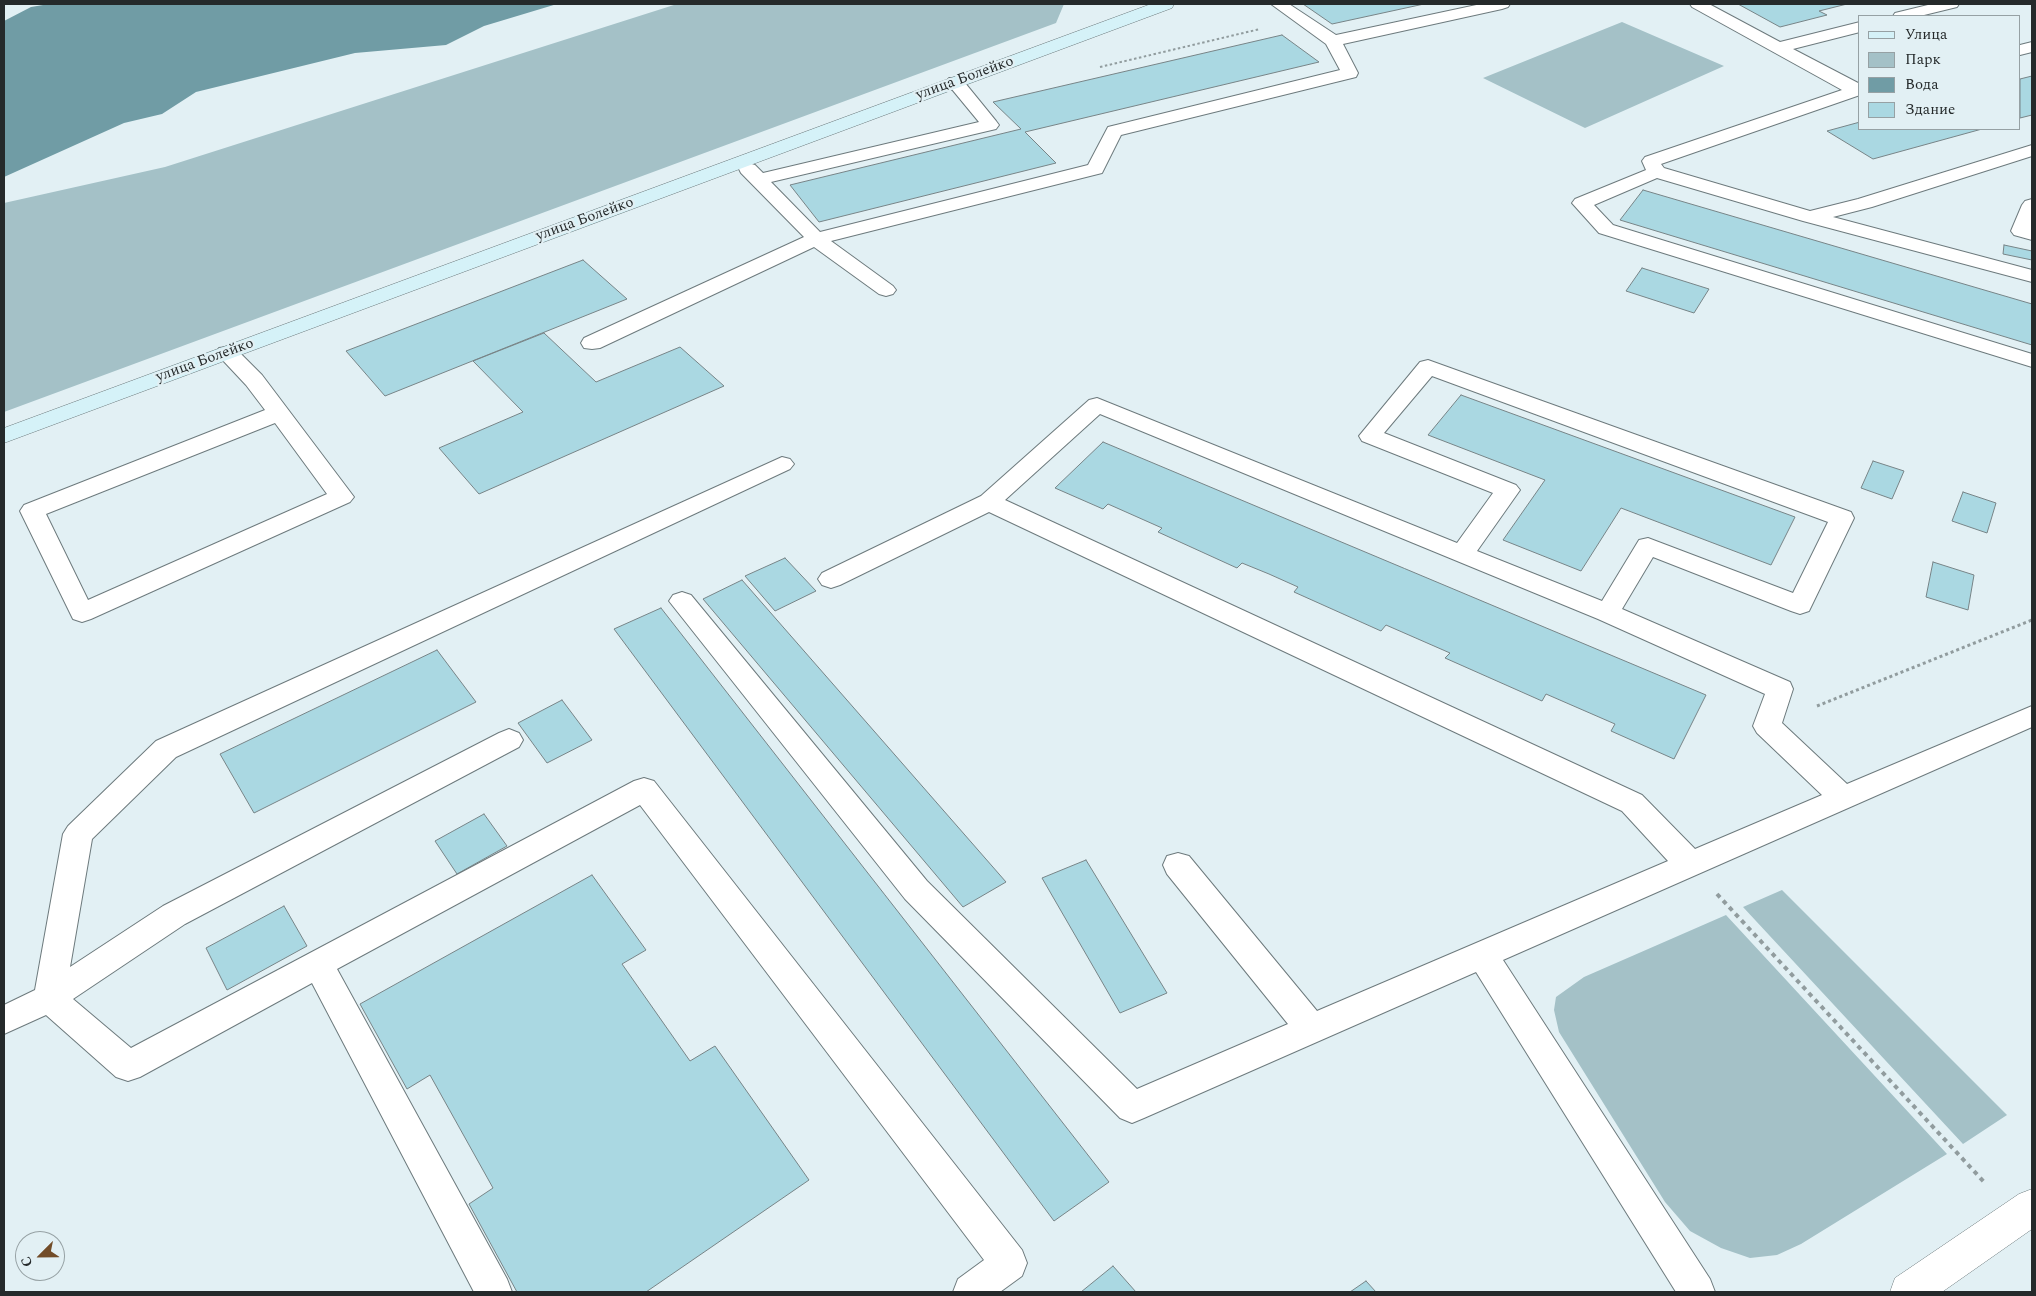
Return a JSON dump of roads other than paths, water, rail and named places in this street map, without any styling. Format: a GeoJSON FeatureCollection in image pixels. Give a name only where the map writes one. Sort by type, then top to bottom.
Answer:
{"type":"FeatureCollection","features":[{"type":"Feature","properties":{"kind":"street","name":"улица Болейко"},"geometry":{"type":"LineString","coordinates":[[4,436],[1166,4]]}},
{"type":"Feature","properties":{"kind":"street"},"geometry":{"type":"LineString","coordinates":[[1909,1292],[2025,1212]]}},
{"type":"Feature","properties":{"kind":"lane"},"geometry":{"type":"LineString","coordinates":[[592,343],[816,238],[1095,169],[1114,131],[1350,74],[1333,41],[1279,4]]}},
{"type":"Feature","properties":{"kind":"lane"},"geometry":{"type":"LineString","coordinates":[[1333,41],[1502,4]]}},
{"type":"Feature","properties":{"kind":"lane"},"geometry":{"type":"LineString","coordinates":[[1698,4],[1857,89]]}},
{"type":"Feature","properties":{"kind":"lane"},"geometry":{"type":"LineString","coordinates":[[1906,15],[1951,4]]}},
{"type":"Feature","properties":{"kind":"lane"},"geometry":{"type":"LineString","coordinates":[[1778,48],[1858,28]]}},
{"type":"Feature","properties":{"kind":"lane"},"geometry":{"type":"LineString","coordinates":[[758,180],[990,125],[955,82]]}},
{"type":"Feature","properties":{"kind":"lane"},"geometry":{"type":"LineString","coordinates":[[1656,172],[1651,161],[1857,89]]}},
{"type":"Feature","properties":{"kind":"lane"},"geometry":{"type":"LineString","coordinates":[[1810,217],[1865,203],[2032,150]]}},
{"type":"Feature","properties":{"kind":"lane"},"geometry":{"type":"LineString","coordinates":[[741,162],[816,238],[886,290]]}},
{"type":"Feature","properties":{"kind":"lane"},"geometry":{"type":"LineString","coordinates":[[2032,276],[1810,217],[1656,172],[1582,203],[1606,229],[2032,361]]}},
{"type":"Feature","properties":{"kind":"lane"},"geometry":{"type":"LineString","coordinates":[[2032,206],[2021,231],[2032,234]]}},
{"type":"Feature","properties":{"kind":"lane"},"geometry":{"type":"LineString","coordinates":[[227,353],[254,380],[342,497],[82,613],[32,511],[278,413]]}},
{"type":"Feature","properties":{"kind":"lane"},"geometry":{"type":"LineString","coordinates":[[1462,554],[1508,490],[1370,436],[1428,367],[1842,518],[1800,605],[1648,546],[1607,613]]}},
{"type":"Feature","properties":{"kind":"lane"},"geometry":{"type":"LineString","coordinates":[[831,579],[989,502],[1097,405],[1607,613],[1780,689],[1767,726],[1844,798]]}},
{"type":"Feature","properties":{"kind":"lane"},"geometry":{"type":"LineString","coordinates":[[49,998],[78,834],[166,749],[782,464]]}},
{"type":"Feature","properties":{"kind":"lane"},"geometry":{"type":"LineString","coordinates":[[989,502],[1632,803],[1690,864]]}},
{"type":"Feature","properties":{"kind":"lane"},"geometry":{"type":"LineString","coordinates":[[682,602],[916,890],[1132,1107],[2032,716]]}},
{"type":"Feature","properties":{"kind":"lane"},"geometry":{"type":"LineString","coordinates":[[4,1020],[49,998],[174,915],[509,740]]}},
{"type":"Feature","properties":{"kind":"lane"},"geometry":{"type":"LineString","coordinates":[[49,998],[128,1066],[644,789],[1009,1263],[971,1292]]}},
{"type":"Feature","properties":{"kind":"lane"},"geometry":{"type":"LineString","coordinates":[[1178,865],[1312,1029]]}},
{"type":"Feature","properties":{"kind":"lane"},"geometry":{"type":"LineString","coordinates":[[1482,955],[1697,1292]]}},
{"type":"Feature","properties":{"kind":"lane"},"geometry":{"type":"LineString","coordinates":[[318,964],[494,1292]]}},
{"type":"Feature","properties":{"kind":"water"},"geometry":{"type":"Polygon","coordinates":[[[49,4],[557,4],[484,26],[446,45],[355,53],[196,92],[162,114],[124,123],[4,177],[4,21],[31,7],[49,4]]]}}]}
